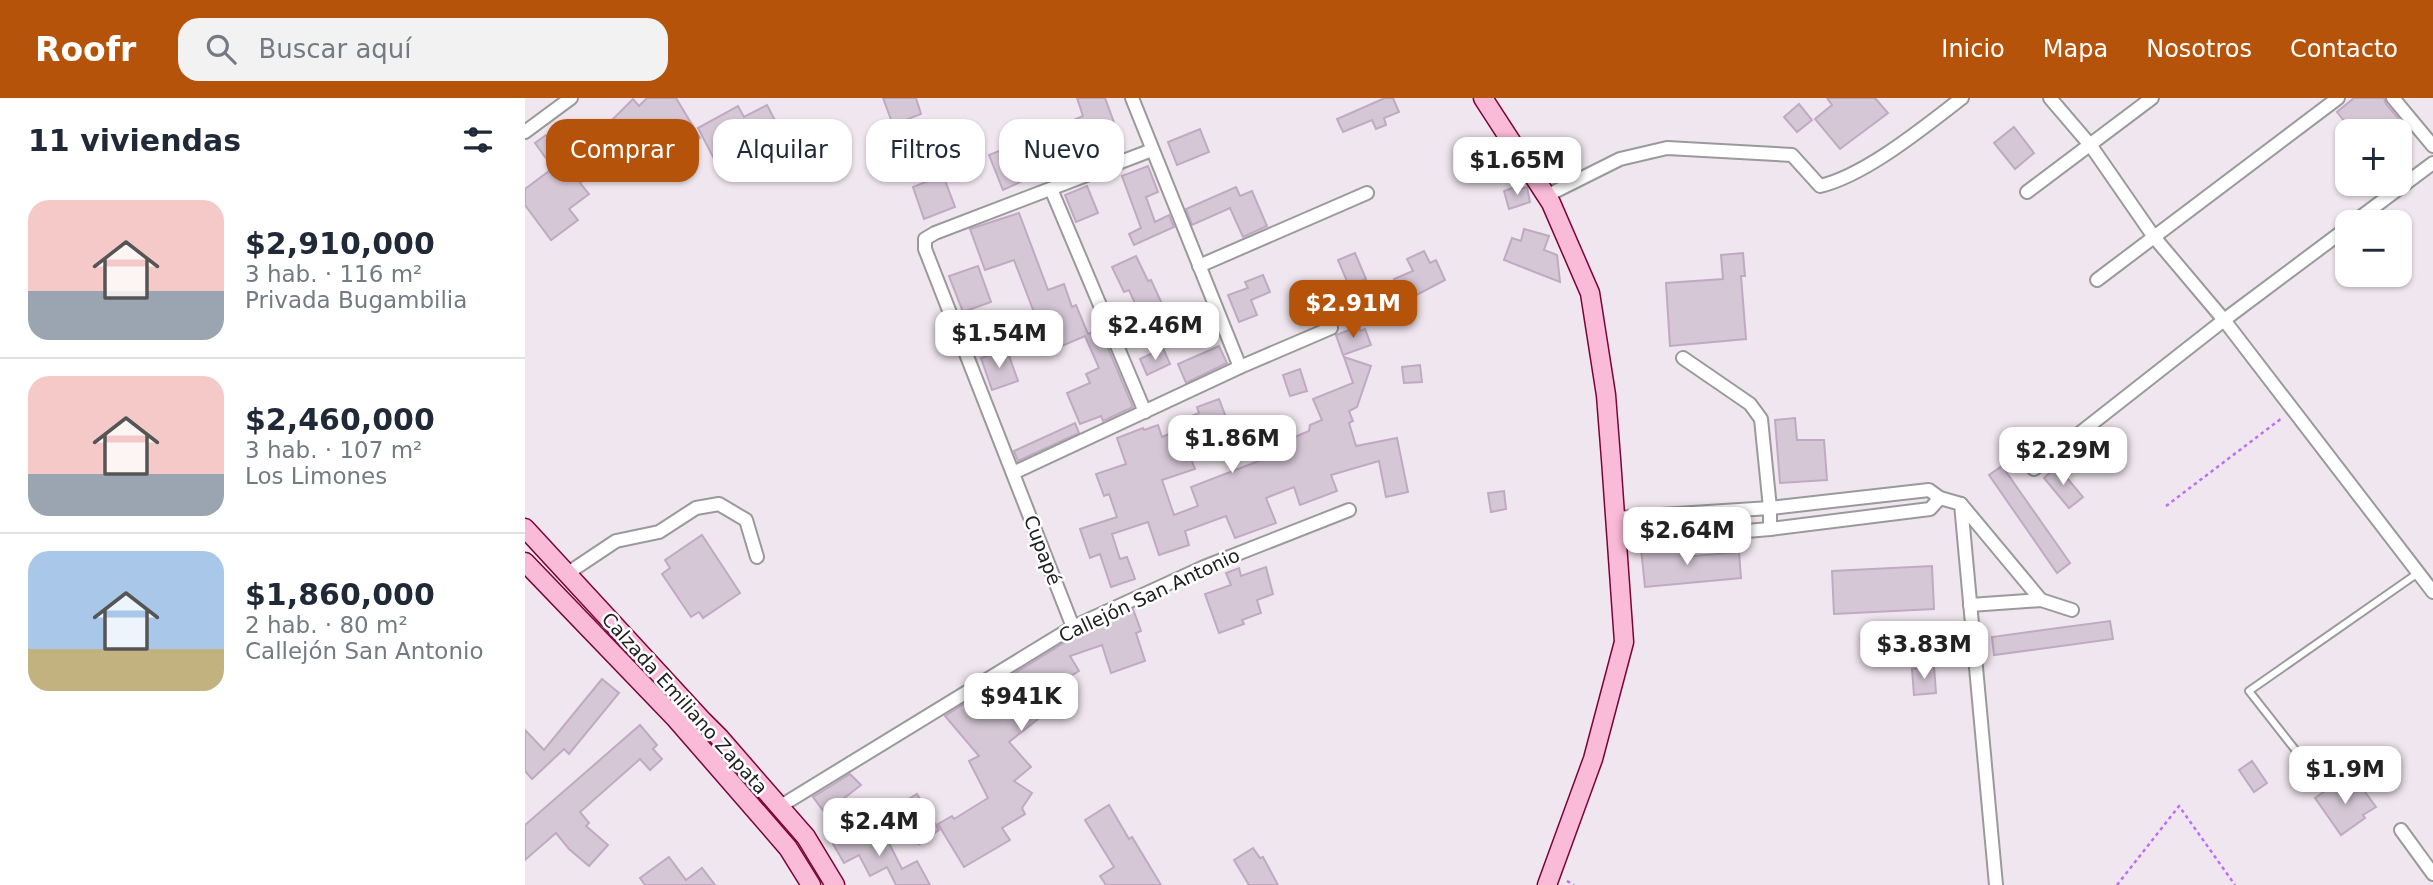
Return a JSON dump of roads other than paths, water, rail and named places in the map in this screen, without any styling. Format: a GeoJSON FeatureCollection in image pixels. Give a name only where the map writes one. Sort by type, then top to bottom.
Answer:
{"type":"FeatureCollection","features":[{"type":"Feature","properties":{"kind":"main road"},"geometry":{"type":"LineString","coordinates":[[1483,98],[1546,196],[1590,293],[1606,395],[1624,642],[1593,759],[1547,885]]}},
{"type":"Feature","properties":{"kind":"main road","name":"Calzada Emiliano Zapata"},"geometry":{"type":"LineString","coordinates":[[525,528],[719,737],[806,837],[835,885]]}},
{"type":"Feature","properties":{"kind":"main road","name":"Calzada Emiliano Zapata"},"geometry":{"type":"LineString","coordinates":[[525,562],[676,719],[788,848],[811,885]]}},
{"type":"Feature","properties":{"kind":"street"},"geometry":{"type":"LineString","coordinates":[[525,132],[571,98]]}},
{"type":"Feature","properties":{"kind":"street"},"geometry":{"type":"LineString","coordinates":[[1132,98],[1240,368]]}},
{"type":"Feature","properties":{"kind":"street"},"geometry":{"type":"LineString","coordinates":[[1546,196],[1620,159],[1667,149],[1792,155],[1820,186],[1839,181],[1915,134],[1962,98]]}},
{"type":"Feature","properties":{"kind":"street"},"geometry":{"type":"LineString","coordinates":[[2050,98],[2091,146],[2154,237],[2224,320],[2433,592]]}},
{"type":"Feature","properties":{"kind":"street"},"geometry":{"type":"LineString","coordinates":[[2027,192],[2152,98]]}},
{"type":"Feature","properties":{"kind":"street"},"geometry":{"type":"LineString","coordinates":[[2098,280],[2338,98]]}},
{"type":"Feature","properties":{"kind":"street"},"geometry":{"type":"LineString","coordinates":[[2393,98],[2433,146]]}},
{"type":"Feature","properties":{"kind":"street"},"geometry":{"type":"LineString","coordinates":[[1145,412],[1051,189],[1152,150]]}},
{"type":"Feature","properties":{"kind":"street"},"geometry":{"type":"LineString","coordinates":[[2370,210],[2433,163]]}},
{"type":"Feature","properties":{"kind":"street","name":"Cupapé"},"geometry":{"type":"LineString","coordinates":[[1051,189],[935,233],[925,239],[925,250],[1073,627]]}},
{"type":"Feature","properties":{"kind":"street"},"geometry":{"type":"LineString","coordinates":[[1199,266],[1367,193]]}},
{"type":"Feature","properties":{"kind":"street"},"geometry":{"type":"LineString","coordinates":[[2034,468],[2335,237]]}},
{"type":"Feature","properties":{"kind":"street"},"geometry":{"type":"LineString","coordinates":[[1013,473],[1331,328]]}},
{"type":"Feature","properties":{"kind":"street"},"geometry":{"type":"LineString","coordinates":[[1682,358],[1750,404],[1761,419],[1770,529]]}},
{"type":"Feature","properties":{"kind":"street"},"geometry":{"type":"LineString","coordinates":[[1615,518],[1770,508],[1929,490],[1940,498],[1961,504],[2041,600]]}},
{"type":"Feature","properties":{"kind":"street"},"geometry":{"type":"LineString","coordinates":[[1617,542],[1770,529],[1930,509],[1940,498]]}},
{"type":"Feature","properties":{"kind":"street"},"geometry":{"type":"LineString","coordinates":[[568,573],[616,541],[659,532],[696,508],[719,504],[746,520],[757,557]]}},
{"type":"Feature","properties":{"kind":"street"},"geometry":{"type":"LineString","coordinates":[[1961,504],[1996,885]]}},
{"type":"Feature","properties":{"kind":"street","name":"Callejón San Antonio"},"geometry":{"type":"LineString","coordinates":[[779,807],[1073,627],[1205,567],[1349,510]]}},
{"type":"Feature","properties":{"kind":"street"},"geometry":{"type":"LineString","coordinates":[[1970,605],[2041,600],[2072,610]]}},
{"type":"Feature","properties":{"kind":"street"},"geometry":{"type":"LineString","coordinates":[[2401,830],[2433,874]]}},
{"type":"Feature","properties":{"kind":"lane"},"geometry":{"type":"LineString","coordinates":[[2308,766],[2249,691],[2418,573]]}}]}
